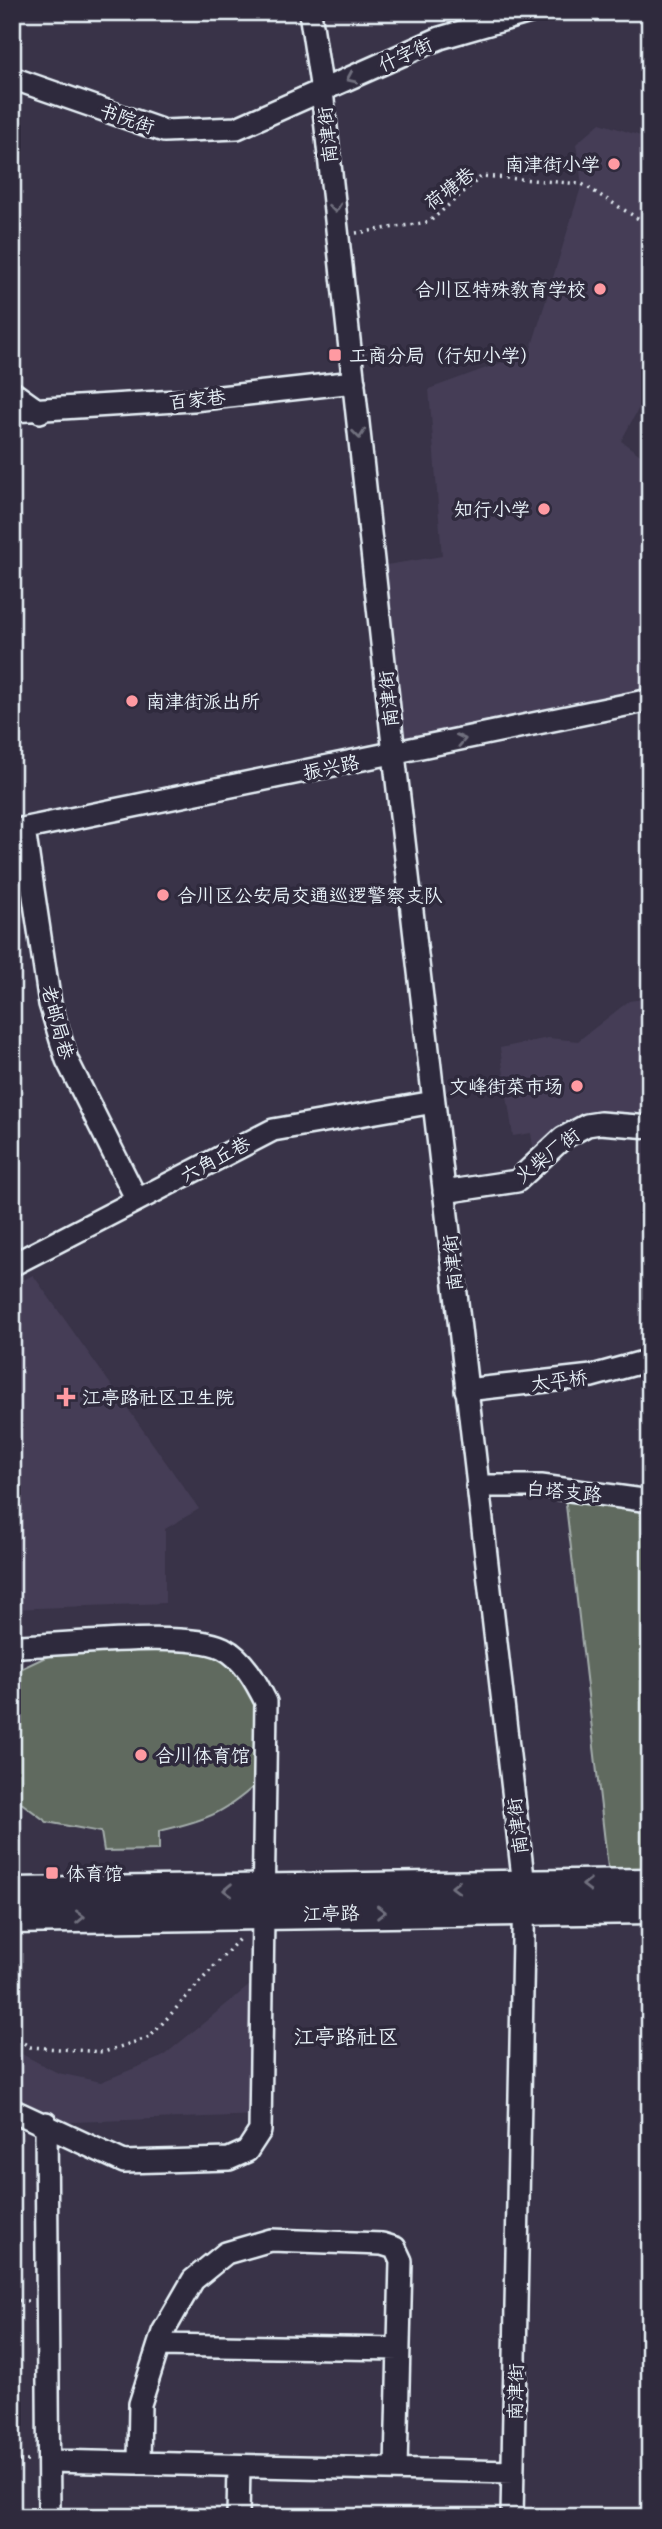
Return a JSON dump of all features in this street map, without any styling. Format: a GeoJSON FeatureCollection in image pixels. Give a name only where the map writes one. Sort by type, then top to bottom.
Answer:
{"type":"FeatureCollection","features":[{"type":"Feature","properties":{"kind":"street","name":"南津街"},"geometry":{"type":"LineString","coordinates":[[310,12],[322,91],[394,754],[524,1898],[512,2517]]}},
{"type":"Feature","properties":{"kind":"street","name":"什字街"},"geometry":{"type":"LineString","coordinates":[[322,91],[440,38],[461,22],[530,12]]}},
{"type":"Feature","properties":{"kind":"street","name":"书院街"},"geometry":{"type":"LineString","coordinates":[[14,86],[164,131],[237,128],[322,91]]}},
{"type":"Feature","properties":{"kind":"street","name":"百家巷"},"geometry":{"type":"LineString","coordinates":[[12,411],[40,412],[193,400],[354,382]]}},
{"type":"Feature","properties":{"kind":"street"},"geometry":{"type":"LineString","coordinates":[[12,392],[40,412]]}},
{"type":"Feature","properties":{"kind":"street","name":"振兴路"},"geometry":{"type":"LineString","coordinates":[[18,830],[650,700]]}},
{"type":"Feature","properties":{"kind":"street","name":"老邮局巷"},"geometry":{"type":"LineString","coordinates":[[18,830],[50,1004],[67,1060],[137,1200]]}},
{"type":"Feature","properties":{"kind":"street","name":"六角丘巷"},"geometry":{"type":"LineString","coordinates":[[12,1265],[273,1130],[434,1102]]}},
{"type":"Feature","properties":{"kind":"street","name":"火柴厂街"},"geometry":{"type":"LineString","coordinates":[[444,1192],[517,1181],[563,1138],[587,1125],[600,1123],[650,1127]]}},
{"type":"Feature","properties":{"kind":"street","name":"太平桥"},"geometry":{"type":"LineString","coordinates":[[466,1390],[592,1376],[650,1360]]}},
{"type":"Feature","properties":{"kind":"street","name":"白塔支路"},"geometry":{"type":"LineString","coordinates":[[477,1486],[541,1486],[650,1501]]}},
{"type":"Feature","properties":{"kind":"street"},"geometry":{"type":"LineString","coordinates":[[12,2110],[46,2123],[124,2162],[229,2159],[247,2151],[260,2132],[266,1702],[251,1672],[223,1648],[184,1639],[18,1646]]}},
{"type":"Feature","properties":{"kind":"street","name":"江亭路"},"geometry":{"type":"LineString","coordinates":[[524,1898],[650,1884]]}},
{"type":"Feature","properties":{"kind":"street","name":"江亭路"},"geometry":{"type":"LineString","coordinates":[[12,1894],[262,1902],[524,1898],[650,1908]]}},
{"type":"Feature","properties":{"kind":"street","name":"江亭路"},"geometry":{"type":"LineString","coordinates":[[12,1919],[262,1902]]}},
{"type":"Feature","properties":{"kind":"street"},"geometry":{"type":"LineString","coordinates":[[46,2123],[49,2517]]}},
{"type":"Feature","properties":{"kind":"street"},"geometry":{"type":"LineString","coordinates":[[139,2463],[140,2403],[159,2345],[194,2280],[226,2253],[271,2240],[382,2244],[395,2248],[401,2261],[396,2469]]}},
{"type":"Feature","properties":{"kind":"street"},"geometry":{"type":"LineString","coordinates":[[159,2345],[399,2349]]}},
{"type":"Feature","properties":{"kind":"street"},"geometry":{"type":"LineString","coordinates":[[50,2461],[513,2472]]}},
{"type":"Feature","properties":{"kind":"street"},"geometry":{"type":"LineString","coordinates":[[238,2517],[239,2466]]}},
{"type":"Feature","properties":{"kind":"path","name":"荷塘巷"},"geometry":{"type":"LineString","coordinates":[[338,236],[429,222],[482,176],[582,184],[650,226]]}},
{"type":"Feature","properties":{"kind":"path"},"geometry":{"type":"LineString","coordinates":[[12,2036],[30,2048],[104,2052],[150,2037],[262,1902]]}},
{"type":"Feature","properties":{"kind":"shaded area","name":"知行小学"},"geometry":{"type":"Polygon","coordinates":[[[600,123],[650,139],[650,387],[621,441],[650,462],[650,700],[394,754],[374,567],[442,556],[429,389],[530,352],[582,184],[576,144],[600,123]]]}},
{"type":"Feature","properties":{"kind":"shaded area","name":"文峰街菜市场"},"geometry":{"type":"Polygon","coordinates":[[[650,998],[650,1127],[600,1123],[536,1166],[531,1133],[513,1136],[500,1048],[548,1038],[578,1041],[629,1001],[650,998]]]}},
{"type":"Feature","properties":{"kind":"shaded area","name":"江亭路社区卫生院"},"geometry":{"type":"Polygon","coordinates":[[[33,1275],[199,1509],[165,1529],[165,1603],[12,1609],[12,1286],[33,1275]]]}},
{"type":"Feature","properties":{"kind":"shaded area"},"geometry":{"type":"Polygon","coordinates":[[[564,1488],[650,1501],[650,1884],[610,1885],[564,1488]]]}},
{"type":"Feature","properties":{"kind":"shaded area","name":"合川体育馆"},"geometry":{"type":"Polygon","coordinates":[[[71,1645],[223,1648],[266,1702],[265,1776],[240,1798],[216,1813],[159,1831],[159,1850],[104,1851],[101,1832],[47,1822],[12,1796],[12,1677],[18,1670],[71,1645]]]}},
{"type":"Feature","properties":{"kind":"shaded area"},"geometry":{"type":"Polygon","coordinates":[[[261,1976],[260,2115],[46,2123],[12,2110],[12,2049],[58,2073],[101,2082],[162,2057],[261,1976]]]}},
{"type":"Feature","properties":{"kind":"place","name":"南津街小学"},"geometry":{"type":"Point","coordinates":[614,164]}},
{"type":"Feature","properties":{"kind":"place","name":"合川区特殊教育学校"},"geometry":{"type":"Point","coordinates":[600,289]}},
{"type":"Feature","properties":{"kind":"place","name":"工商分局（行知小学）"},"geometry":{"type":"Point","coordinates":[335,355]}},
{"type":"Feature","properties":{"kind":"place","name":"知行小学"},"geometry":{"type":"Point","coordinates":[544,509]}},
{"type":"Feature","properties":{"kind":"place","name":"南津街派出所"},"geometry":{"type":"Point","coordinates":[132,701]}},
{"type":"Feature","properties":{"kind":"place","name":"合川区公安局交通巡逻警察支队"},"geometry":{"type":"Point","coordinates":[163,895]}},
{"type":"Feature","properties":{"kind":"place","name":"文峰街菜市场"},"geometry":{"type":"Point","coordinates":[577,1086]}},
{"type":"Feature","properties":{"kind":"place","name":"江亭路社区卫生院"},"geometry":{"type":"Point","coordinates":[66,1397]}},
{"type":"Feature","properties":{"kind":"place","name":"合川体育馆"},"geometry":{"type":"Point","coordinates":[141,1755]}},
{"type":"Feature","properties":{"kind":"place","name":"体育馆"},"geometry":{"type":"Point","coordinates":[52,1873]}},
{"type":"Feature","properties":{"kind":"district","name":"江亭路社区"},"geometry":{"type":"Point","coordinates":[346,2036]}}]}
